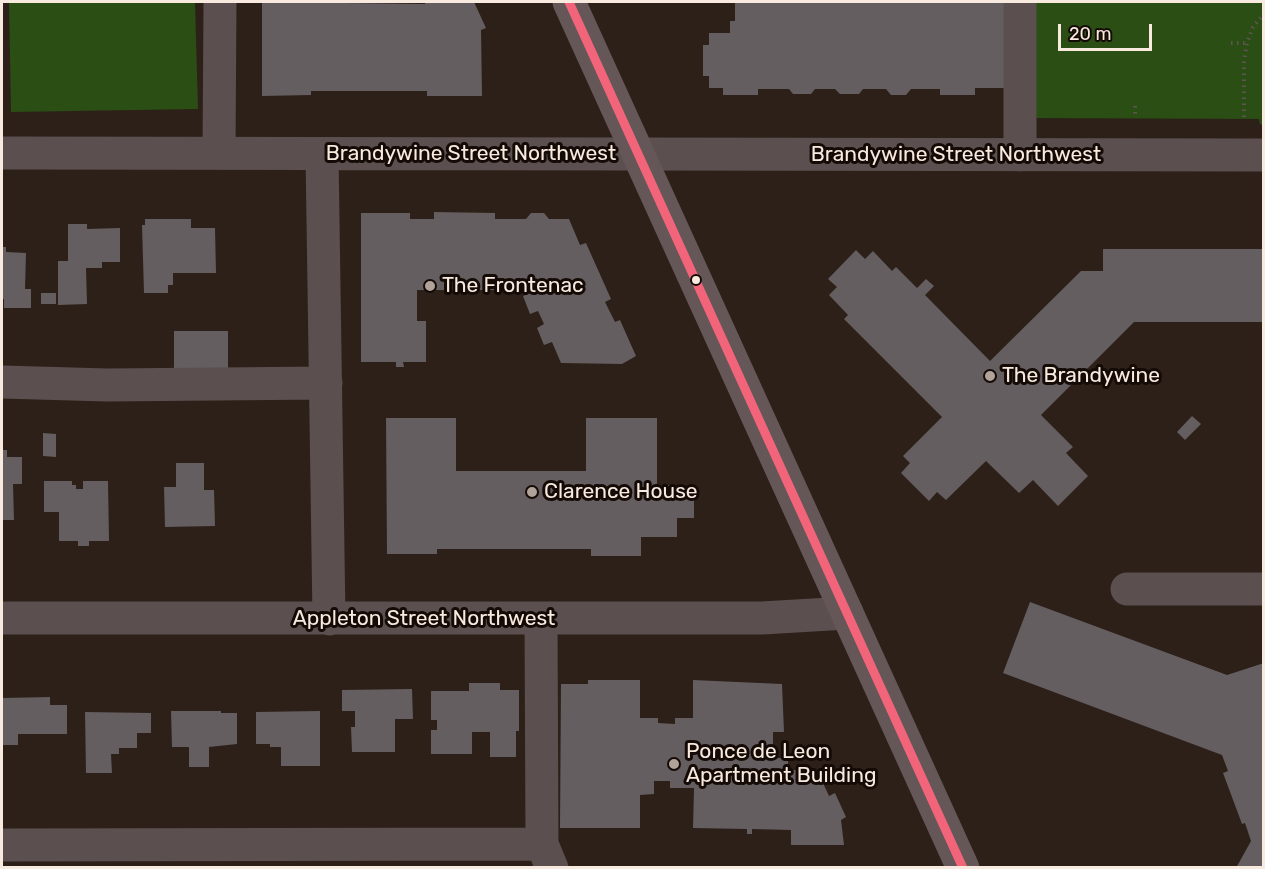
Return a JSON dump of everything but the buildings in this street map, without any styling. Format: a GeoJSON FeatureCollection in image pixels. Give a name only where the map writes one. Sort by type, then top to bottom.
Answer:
{"type":"FeatureCollection","features":[{"type":"Feature","properties":{"kind":"main road"},"geometry":{"type":"LineString","coordinates":[[569,2],[963,867]]}},
{"type":"Feature","properties":{"kind":"street"},"geometry":{"type":"LineString","coordinates":[[219,153],[220,2]]}},
{"type":"Feature","properties":{"kind":"street"},"geometry":{"type":"LineString","coordinates":[[1020,2],[1020,154]]}},
{"type":"Feature","properties":{"kind":"street","name":"Brandywine Street Northwest"},"geometry":{"type":"LineString","coordinates":[[2,153],[1263,155]]}},
{"type":"Feature","properties":{"kind":"street"},"geometry":{"type":"LineString","coordinates":[[322,153],[329,619]]}},
{"type":"Feature","properties":{"kind":"street"},"geometry":{"type":"LineString","coordinates":[[2,382],[107,385],[326,383]]}},
{"type":"Feature","properties":{"kind":"street"},"geometry":{"type":"LineString","coordinates":[[1127,589],[1263,589]]}},
{"type":"Feature","properties":{"kind":"street","name":"Appleton Street Northwest"},"geometry":{"type":"LineString","coordinates":[[2,618],[762,618],[847,613]]}},
{"type":"Feature","properties":{"kind":"street"},"geometry":{"type":"LineString","coordinates":[[2,845],[547,856],[541,619]]}},
{"type":"Feature","properties":{"kind":"path"},"geometry":{"type":"LineString","coordinates":[[1244,117],[1244,62],[1247,44],[1253,27],[1263,14]]}},
{"type":"Feature","properties":{"kind":"path"},"geometry":{"type":"LineString","coordinates":[[1231,44],[1247,44]]}},
{"type":"Feature","properties":{"kind":"path"},"geometry":{"type":"LineString","coordinates":[[1136,106],[1136,117]]}},
{"type":"Feature","properties":{"kind":"green space"},"geometry":{"type":"Polygon","coordinates":[[[9,2],[195,2],[198,109],[11,112],[9,2]]]}},
{"type":"Feature","properties":{"kind":"green space"},"geometry":{"type":"Polygon","coordinates":[[[1031,2],[1263,2],[1263,125],[1260,124],[1259,119],[1030,118],[1031,2]]]}},
{"type":"Feature","properties":{"kind":"transit line"},"geometry":{"type":"LineString","coordinates":[[569,2],[963,868]]}},
{"type":"Feature","properties":{"kind":"place","name":"The Frontenac"},"geometry":{"type":"Point","coordinates":[430,286]}},
{"type":"Feature","properties":{"kind":"place","name":"The Brandywine"},"geometry":{"type":"Point","coordinates":[990,376]}},
{"type":"Feature","properties":{"kind":"place","name":"Clarence House"},"geometry":{"type":"Point","coordinates":[532,492]}},
{"type":"Feature","properties":{"kind":"place","name":"Ponce de Leon Apartment Building"},"geometry":{"type":"Point","coordinates":[674,764]}}]}
